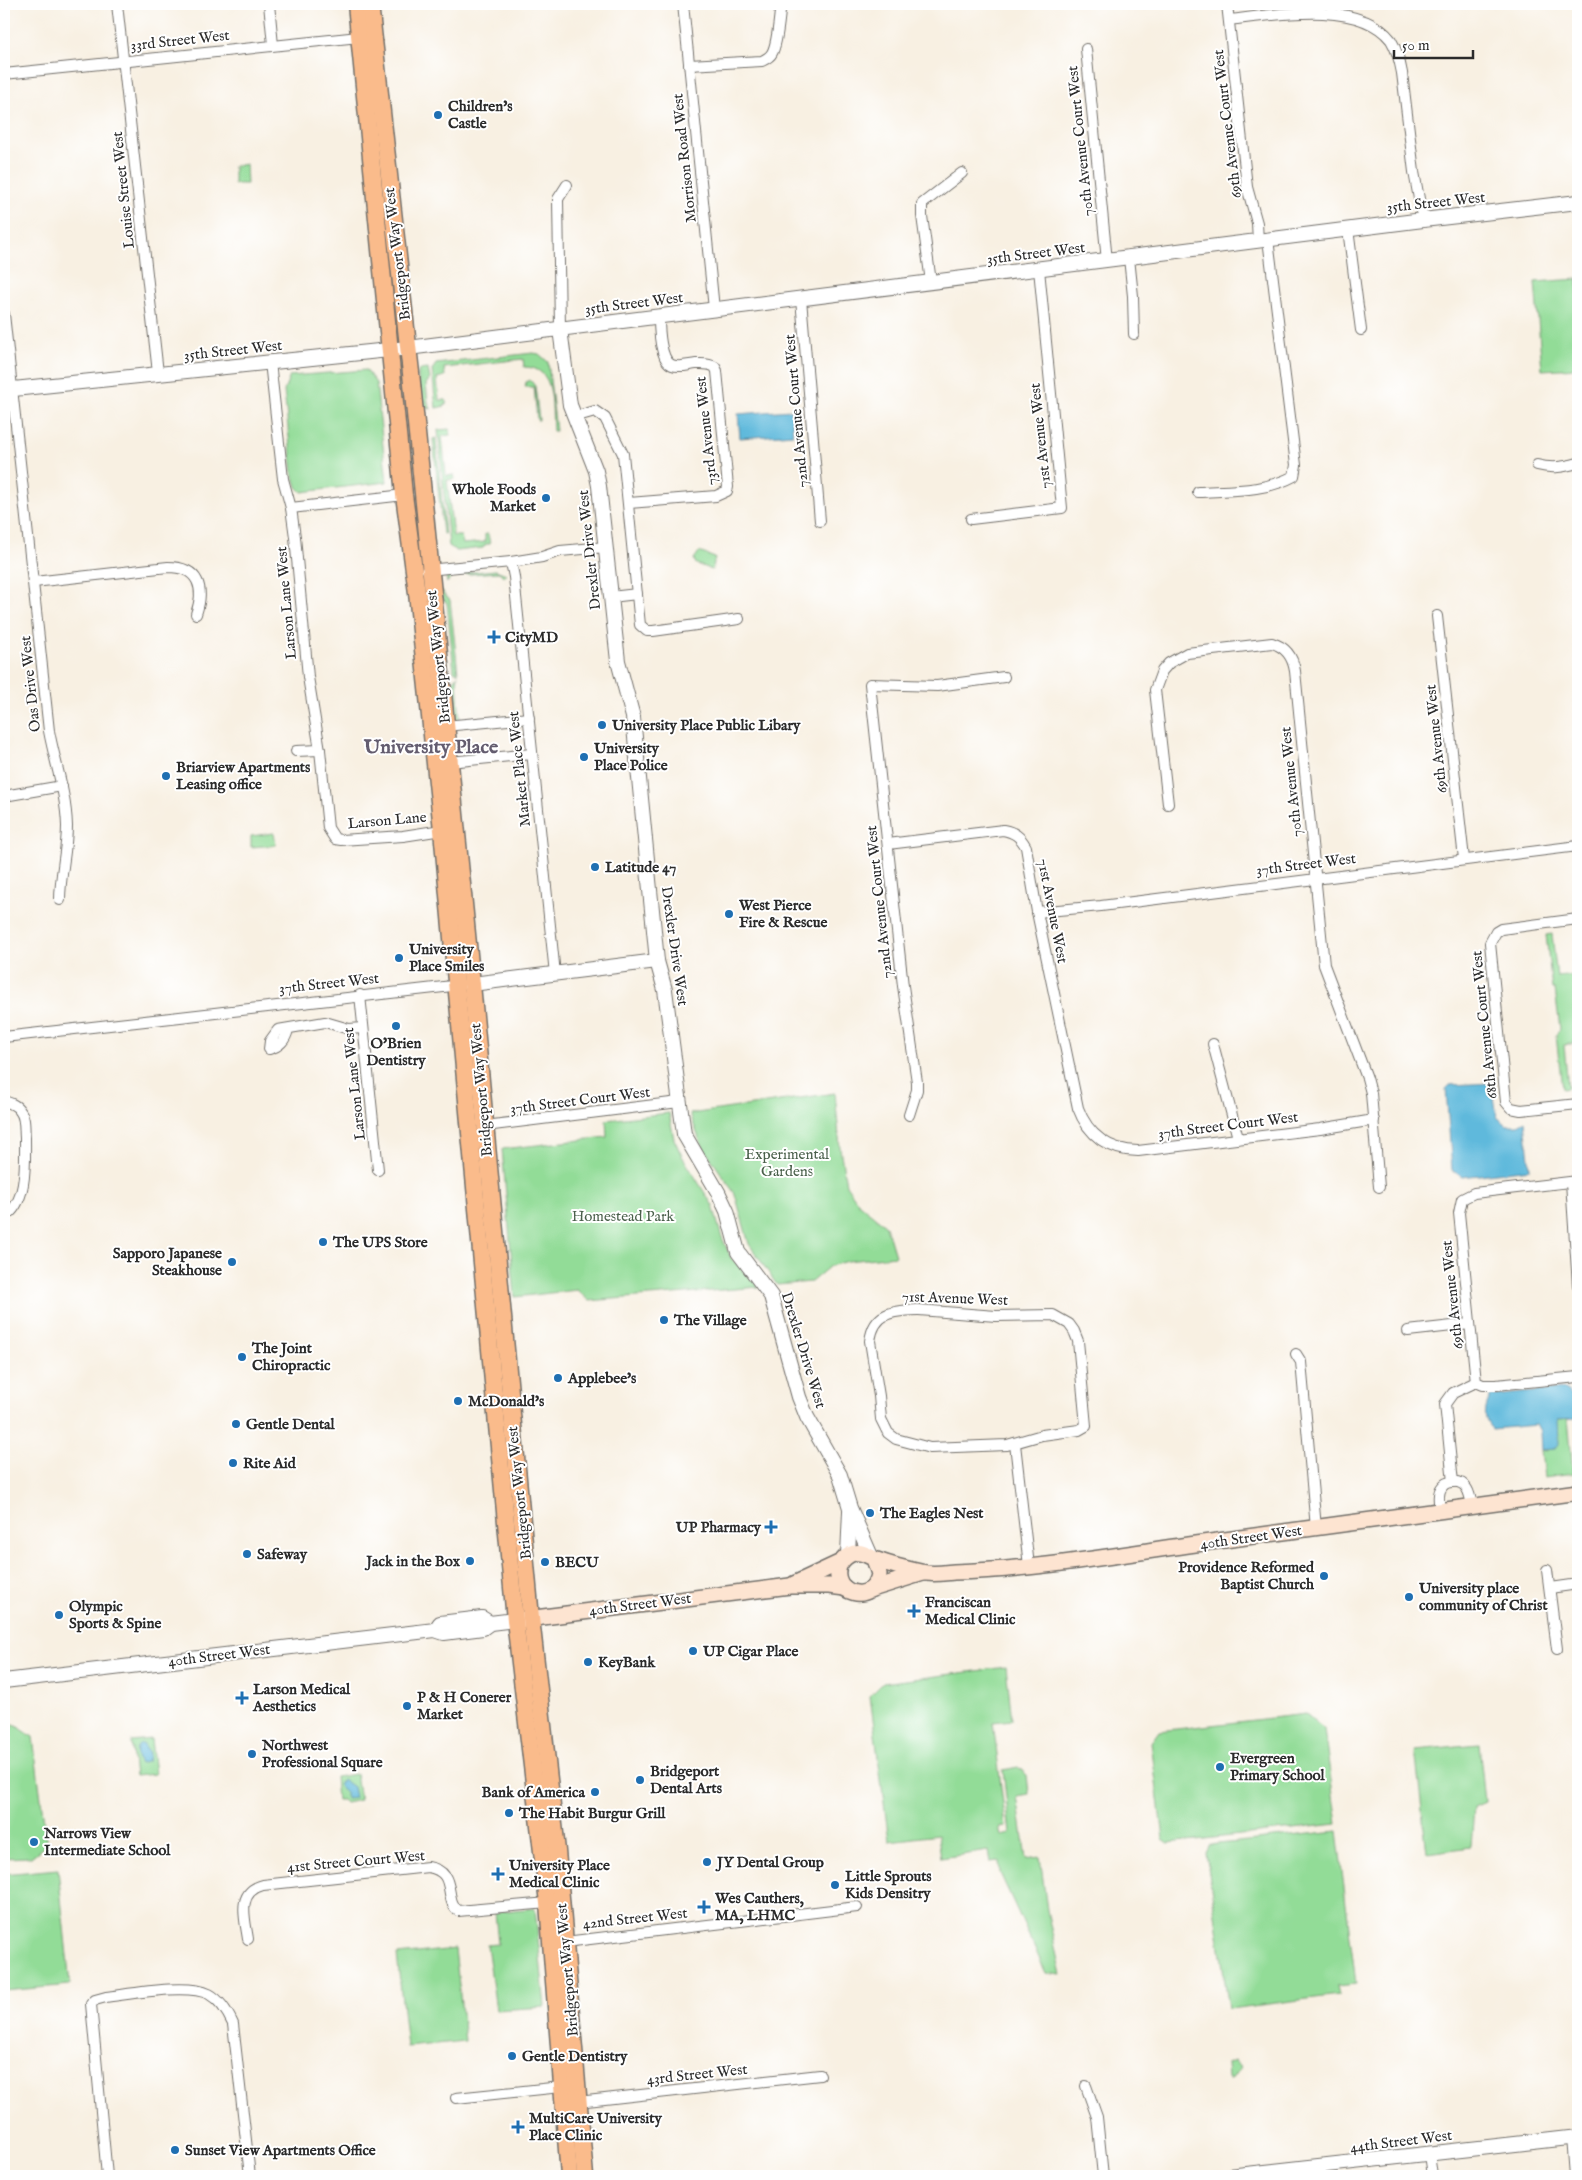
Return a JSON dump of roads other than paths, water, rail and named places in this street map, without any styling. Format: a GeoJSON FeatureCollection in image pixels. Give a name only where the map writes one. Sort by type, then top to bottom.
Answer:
{"type":"FeatureCollection","features":[{"type":"Feature","properties":{"kind":"main road","name":"Bridgeport Way West"},"geometry":{"type":"LineString","coordinates":[[356,4],[404,495],[442,830],[455,986],[488,1316],[523,1619],[551,1788],[586,2176]]}},
{"type":"Feature","properties":{"kind":"main road","name":"Bridgeport Way West"},"geometry":{"type":"LineString","coordinates":[[370,4],[408,348],[472,984],[569,2176]]}},
{"type":"Feature","properties":{"kind":"main road","name":"40th Street West"},"geometry":{"type":"LineString","coordinates":[[872,1588],[923,1573],[1029,1566],[1578,1492]]}},
{"type":"Feature","properties":{"kind":"main road"},"geometry":{"type":"LineString","coordinates":[[860,1552],[872,1558],[879,1574],[868,1592],[856,1594],[841,1584],[838,1573],[845,1559],[860,1552]]}},
{"type":"Feature","properties":{"kind":"main road","name":"40th Street West"},"geometry":{"type":"LineString","coordinates":[[872,1558],[923,1573]]}},
{"type":"Feature","properties":{"kind":"main road","name":"40th Street West"},"geometry":{"type":"LineString","coordinates":[[790,1586],[845,1559]]}},
{"type":"Feature","properties":{"kind":"main road","name":"40th Street West"},"geometry":{"type":"LineString","coordinates":[[523,1619],[790,1586],[845,1588]]}},
{"type":"Feature","properties":{"kind":"street","name":"Louise Street West"},"geometry":{"type":"LineString","coordinates":[[117,4],[158,373]]}},
{"type":"Feature","properties":{"kind":"street"},"geometry":{"type":"LineString","coordinates":[[269,4],[273,45]]}},
{"type":"Feature","properties":{"kind":"street","name":"Morrison Road West"},"geometry":{"type":"LineString","coordinates":[[683,4],[714,309]]}},
{"type":"Feature","properties":{"kind":"street"},"geometry":{"type":"LineString","coordinates":[[689,65],[768,58],[772,54],[774,46],[781,4]]}},
{"type":"Feature","properties":{"kind":"street","name":"69th Avenue Court West"},"geometry":{"type":"LineString","coordinates":[[1227,4],[1247,187],[1263,240]]}},
{"type":"Feature","properties":{"kind":"street"},"geometry":{"type":"LineString","coordinates":[[1230,20],[1325,6],[1362,16],[1382,30],[1391,40],[1399,58],[1414,172],[1423,220]]}},
{"type":"Feature","properties":{"kind":"street","name":"33rd Street West"},"geometry":{"type":"LineString","coordinates":[[4,74],[359,36]]}},
{"type":"Feature","properties":{"kind":"street","name":"70th Avenue Court West"},"geometry":{"type":"LineString","coordinates":[[1086,49],[1107,261]]}},
{"type":"Feature","properties":{"kind":"street"},"geometry":{"type":"LineString","coordinates":[[931,282],[922,204],[962,173]]}},
{"type":"Feature","properties":{"kind":"street"},"geometry":{"type":"LineString","coordinates":[[560,329],[558,199],[567,185]]}},
{"type":"Feature","properties":{"kind":"street","name":"35th Street West"},"geometry":{"type":"LineString","coordinates":[[8,390],[408,348],[1348,229],[1578,202]]}},
{"type":"Feature","properties":{"kind":"street"},"geometry":{"type":"LineString","coordinates":[[1348,229],[1361,330]]}},
{"type":"Feature","properties":{"kind":"street"},"geometry":{"type":"LineString","coordinates":[[1198,492],[1264,487],[1282,482],[1294,476],[1296,465],[1263,240]]}},
{"type":"Feature","properties":{"kind":"street"},"geometry":{"type":"LineString","coordinates":[[1129,258],[1134,334]]}},
{"type":"Feature","properties":{"kind":"street","name":"71st Avenue West"},"geometry":{"type":"LineString","coordinates":[[970,519],[1062,508],[1039,269]]}},
{"type":"Feature","properties":{"kind":"street","name":"72nd Avenue Court West"},"geometry":{"type":"LineString","coordinates":[[801,299],[820,521]]}},
{"type":"Feature","properties":{"kind":"street","name":"Oas Drive West"},"geometry":{"type":"LineString","coordinates":[[4,314],[8,390],[34,582],[49,730],[62,786],[67,832],[60,900]]}},
{"type":"Feature","properties":{"kind":"street","name":"73rd Avenue West"},"geometry":{"type":"LineString","coordinates":[[630,503],[702,498],[723,494],[727,491],[728,481],[716,371],[714,367],[704,364],[678,366],[669,363],[660,340],[659,317]]}},
{"type":"Feature","properties":{"kind":"street","name":"Drexler Drive West"},"geometry":{"type":"LineString","coordinates":[[560,329],[567,389],[574,417],[596,471],[618,661],[634,717],[657,961],[665,990],[684,1134],[718,1192],[726,1211],[738,1252],[771,1296],[799,1397],[807,1417],[837,1469],[850,1508],[872,1558]]}},
{"type":"Feature","properties":{"kind":"street","name":"Larson Lane West"},"geometry":{"type":"LineString","coordinates":[[270,362],[283,479],[291,508],[308,677],[320,750],[328,828],[335,839]]}},
{"type":"Feature","properties":{"kind":"street"},"geometry":{"type":"LineString","coordinates":[[574,417],[595,411],[605,418],[623,454],[630,503],[640,625],[647,630],[739,619]]}},
{"type":"Feature","properties":{"kind":"street"},"geometry":{"type":"LineString","coordinates":[[1537,465],[1552,468],[1578,463]]}},
{"type":"Feature","properties":{"kind":"street"},"geometry":{"type":"LineString","coordinates":[[291,508],[404,495]]}},
{"type":"Feature","properties":{"kind":"street"},"geometry":{"type":"LineString","coordinates":[[413,571],[511,562],[542,557],[560,551],[606,547]]}},
{"type":"Feature","properties":{"kind":"street","name":"Market Place West"},"geometry":{"type":"LineString","coordinates":[[511,562],[555,974]]}},
{"type":"Feature","properties":{"kind":"street"},"geometry":{"type":"LineString","coordinates":[[34,582],[168,566],[180,567],[192,574],[198,584],[200,600],[196,614]]}},
{"type":"Feature","properties":{"kind":"street"},"geometry":{"type":"LineString","coordinates":[[611,597],[637,594]]}},
{"type":"Feature","properties":{"kind":"street","name":"69th Avenue West"},"geometry":{"type":"LineString","coordinates":[[1437,616],[1464,859]]}},
{"type":"Feature","properties":{"kind":"street","name":"70th Avenue West"},"geometry":{"type":"LineString","coordinates":[[1168,804],[1155,690],[1162,671],[1168,663],[1187,654],[1272,643],[1279,645],[1291,656],[1296,672],[1324,965],[1367,1078],[1374,1120],[1379,1187]]}},
{"type":"Feature","properties":{"kind":"street","name":"72nd Avenue Court West"},"geometry":{"type":"LineString","coordinates":[[909,1115],[917,1090],[917,1082],[903,986],[870,684],[937,686],[1004,677]]}},
{"type":"Feature","properties":{"kind":"street"},"geometry":{"type":"LineString","coordinates":[[445,726],[529,718]]}},
{"type":"Feature","properties":{"kind":"street"},"geometry":{"type":"LineString","coordinates":[[296,751],[320,750]]}},
{"type":"Feature","properties":{"kind":"street"},"geometry":{"type":"LineString","coordinates":[[449,762],[532,754]]}},
{"type":"Feature","properties":{"kind":"street"},"geometry":{"type":"LineString","coordinates":[[4,796],[62,786]]}},
{"type":"Feature","properties":{"kind":"street","name":"Larson Lane"},"geometry":{"type":"LineString","coordinates":[[335,839],[403,836],[442,830]]}},
{"type":"Feature","properties":{"kind":"street","name":"71st Avenue West"},"geometry":{"type":"LineString","coordinates":[[888,844],[1003,830],[1011,832],[1022,839],[1026,846],[1037,912],[1078,1108],[1081,1118],[1092,1132]]}},
{"type":"Feature","properties":{"kind":"street","name":"37th Street West"},"geometry":{"type":"LineString","coordinates":[[1037,912],[1316,880],[1464,859],[1578,846]]}},
{"type":"Feature","properties":{"kind":"street","name":"68th Avenue Court West"},"geometry":{"type":"LineString","coordinates":[[1578,919],[1501,929],[1493,936],[1490,942],[1506,1102],[1513,1109],[1521,1110],[1578,1104]]}},
{"type":"Feature","properties":{"kind":"street","name":"37th Street West"},"geometry":{"type":"LineString","coordinates":[[4,1037],[657,961]]}},
{"type":"Feature","properties":{"kind":"street","name":"Larson Lane West"},"geometry":{"type":"LineString","coordinates":[[360,996],[378,1170]]}},
{"type":"Feature","properties":{"kind":"street"},"geometry":{"type":"LineString","coordinates":[[288,1029],[325,1022],[345,1028],[363,1028]]}},
{"type":"Feature","properties":{"kind":"street"},"geometry":{"type":"LineString","coordinates":[[1213,1044],[1238,1138]]}},
{"type":"Feature","properties":{"kind":"street"},"geometry":{"type":"LineString","coordinates":[[4,1101],[16,1107],[22,1114],[25,1161],[22,1188],[13,1208],[4,1217]]}},
{"type":"Feature","properties":{"kind":"street","name":"37th Street Court West"},"geometry":{"type":"LineString","coordinates":[[484,1126],[679,1102]]}},
{"type":"Feature","properties":{"kind":"street","name":"37th Street Court West"},"geometry":{"type":"LineString","coordinates":[[1092,1132],[1110,1146],[1129,1151],[1320,1129],[1374,1120]]}},
{"type":"Feature","properties":{"kind":"street"},"geometry":{"type":"LineString","coordinates":[[1574,1181],[1578,1286]]}},
{"type":"Feature","properties":{"kind":"street","name":"69th Avenue West"},"geometry":{"type":"LineString","coordinates":[[1480,1384],[1470,1324],[1459,1213],[1462,1199],[1474,1193],[1574,1181]]}},
{"type":"Feature","properties":{"kind":"street","name":"71st Avenue West"},"geometry":{"type":"LineString","coordinates":[[919,1310],[996,1316],[1044,1314],[1061,1318],[1068,1324],[1074,1331],[1078,1341],[1086,1426],[1079,1430],[1042,1435],[1015,1444],[968,1448],[930,1448],[896,1439],[888,1433],[881,1420],[870,1341],[871,1332],[876,1322],[888,1312],[919,1310]]}},
{"type":"Feature","properties":{"kind":"street"},"geometry":{"type":"LineString","coordinates":[[1408,1331],[1470,1324]]}},
{"type":"Feature","properties":{"kind":"street"},"geometry":{"type":"LineString","coordinates":[[1296,1354],[1301,1362],[1316,1528]]}},
{"type":"Feature","properties":{"kind":"street"},"geometry":{"type":"LineString","coordinates":[[1453,1482],[1445,1404],[1453,1393],[1480,1384],[1578,1377]]}},
{"type":"Feature","properties":{"kind":"street"},"geometry":{"type":"LineString","coordinates":[[1015,1444],[1029,1566]]}},
{"type":"Feature","properties":{"kind":"street"},"geometry":{"type":"LineString","coordinates":[[1440,1510],[1439,1497],[1442,1487],[1447,1483],[1453,1482],[1465,1485],[1470,1493],[1472,1506]]}},
{"type":"Feature","properties":{"kind":"street","name":"Drexler Drive West"},"geometry":{"type":"LineString","coordinates":[[845,1559],[850,1508]]}},
{"type":"Feature","properties":{"kind":"street"},"geometry":{"type":"LineString","coordinates":[[1547,1570],[1557,1649]]}},
{"type":"Feature","properties":{"kind":"street"},"geometry":{"type":"LineString","coordinates":[[1550,1588],[1578,1584]]}},
{"type":"Feature","properties":{"kind":"street","name":"40th Street West"},"geometry":{"type":"LineString","coordinates":[[4,1681],[435,1630],[444,1632],[483,1628],[490,1623],[523,1619]]}},
{"type":"Feature","properties":{"kind":"street","name":"41st Street Court West"},"geometry":{"type":"LineString","coordinates":[[248,1939],[244,1906],[245,1898],[252,1889],[263,1885],[428,1867],[436,1870],[446,1878],[454,1906],[458,1912],[548,1904]]}},
{"type":"Feature","properties":{"kind":"street","name":"42nd Street West"},"geometry":{"type":"LineString","coordinates":[[565,1942],[857,1907]]}},
{"type":"Feature","properties":{"kind":"street"},"geometry":{"type":"LineString","coordinates":[[107,2176],[91,2004],[95,2000],[106,1997],[183,1990],[201,1991],[212,1996],[227,2011],[233,2024],[250,2176]]}},
{"type":"Feature","properties":{"kind":"street","name":"43rd Street West"},"geometry":{"type":"LineString","coordinates":[[578,2102],[820,2076]]}},
{"type":"Feature","properties":{"kind":"street"},"geometry":{"type":"LineString","coordinates":[[1086,2086],[1097,2117],[1103,2176]]}},
{"type":"Feature","properties":{"kind":"street"},"geometry":{"type":"LineString","coordinates":[[456,2098],[561,2087]]}},
{"type":"Feature","properties":{"kind":"street"},"geometry":{"type":"LineString","coordinates":[[1575,2137],[1575,2176]]}},
{"type":"Feature","properties":{"kind":"street","name":"44th Street West"},"geometry":{"type":"LineString","coordinates":[[1228,2176],[1290,2173],[1575,2137]]}},
{"type":"Feature","properties":{"kind":"street"},"geometry":{"type":"LineString","coordinates":[[1429,2154],[1432,2176]]}},
{"type":"Feature","properties":{"kind":"water"},"geometry":{"type":"Polygon","coordinates":[[[791,410],[793,434],[740,438],[738,414],[791,410]]]}},
{"type":"Feature","properties":{"kind":"water"},"geometry":{"type":"Polygon","coordinates":[[[1492,1083],[1497,1117],[1507,1125],[1518,1125],[1525,1121],[1530,1169],[1462,1177],[1452,1170],[1446,1089],[1450,1085],[1492,1083]]]}},
{"type":"Feature","properties":{"kind":"water"},"geometry":{"type":"Polygon","coordinates":[[[1562,1389],[1572,1397],[1576,1418],[1558,1419],[1559,1444],[1555,1449],[1541,1450],[1540,1432],[1536,1425],[1492,1429],[1487,1421],[1486,1409],[1491,1396],[1562,1389]]]}},
{"type":"Feature","properties":{"kind":"water"},"geometry":{"type":"Polygon","coordinates":[[[140,1744],[143,1744],[149,1753],[148,1761],[140,1764],[137,1751],[140,1744]]]}},
{"type":"Feature","properties":{"kind":"water"},"geometry":{"type":"Polygon","coordinates":[[[342,1779],[353,1787],[355,1798],[346,1799],[346,1792],[338,1785],[342,1779]]]}},
{"type":"Feature","properties":{"kind":"place","name":"Children's Castle"},"geometry":{"type":"Point","coordinates":[438,115]}},
{"type":"Feature","properties":{"kind":"place","name":"Whole Foods Market"},"geometry":{"type":"Point","coordinates":[546,498]}},
{"type":"Feature","properties":{"kind":"place","name":"CityMD"},"geometry":{"type":"Point","coordinates":[494,637]}},
{"type":"Feature","properties":{"kind":"place","name":"University Place Public Libary"},"geometry":{"type":"Point","coordinates":[602,725]}},
{"type":"Feature","properties":{"kind":"place","name":"University Place Police"},"geometry":{"type":"Point","coordinates":[584,757]}},
{"type":"Feature","properties":{"kind":"place","name":"Briarview Apartments Leasing office"},"geometry":{"type":"Point","coordinates":[166,776]}},
{"type":"Feature","properties":{"kind":"place","name":"Latitude 47"},"geometry":{"type":"Point","coordinates":[595,867]}},
{"type":"Feature","properties":{"kind":"place","name":"West Pierce Fire & Rescue"},"geometry":{"type":"Point","coordinates":[729,914]}},
{"type":"Feature","properties":{"kind":"place","name":"University Place Smiles"},"geometry":{"type":"Point","coordinates":[399,958]}},
{"type":"Feature","properties":{"kind":"place","name":"O'Brien Dentistry"},"geometry":{"type":"Point","coordinates":[396,1026]}},
{"type":"Feature","properties":{"kind":"place","name":"The UPS Store"},"geometry":{"type":"Point","coordinates":[323,1242]}},
{"type":"Feature","properties":{"kind":"place","name":"Sapporo Japanese Steakhouse"},"geometry":{"type":"Point","coordinates":[232,1262]}},
{"type":"Feature","properties":{"kind":"place","name":"The Village"},"geometry":{"type":"Point","coordinates":[664,1320]}},
{"type":"Feature","properties":{"kind":"place","name":"The Joint Chiropractic"},"geometry":{"type":"Point","coordinates":[242,1357]}},
{"type":"Feature","properties":{"kind":"place","name":"Applebee's"},"geometry":{"type":"Point","coordinates":[558,1378]}},
{"type":"Feature","properties":{"kind":"place","name":"McDonald's"},"geometry":{"type":"Point","coordinates":[458,1401]}},
{"type":"Feature","properties":{"kind":"place","name":"Gentle Dental"},"geometry":{"type":"Point","coordinates":[236,1424]}},
{"type":"Feature","properties":{"kind":"place","name":"Rite Aid"},"geometry":{"type":"Point","coordinates":[233,1463]}},
{"type":"Feature","properties":{"kind":"place","name":"The Eagles Nest"},"geometry":{"type":"Point","coordinates":[870,1513]}},
{"type":"Feature","properties":{"kind":"place","name":"UP Pharmacy"},"geometry":{"type":"Point","coordinates":[771,1527]}},
{"type":"Feature","properties":{"kind":"place","name":"Safeway"},"geometry":{"type":"Point","coordinates":[247,1554]}},
{"type":"Feature","properties":{"kind":"place","name":"Jack in the Box"},"geometry":{"type":"Point","coordinates":[470,1561]}},
{"type":"Feature","properties":{"kind":"place","name":"BECU"},"geometry":{"type":"Point","coordinates":[545,1562]}},
{"type":"Feature","properties":{"kind":"place","name":"Providence Reformed Baptist Church"},"geometry":{"type":"Point","coordinates":[1324,1576]}},
{"type":"Feature","properties":{"kind":"place","name":"University place community of Christ"},"geometry":{"type":"Point","coordinates":[1409,1597]}},
{"type":"Feature","properties":{"kind":"place","name":"Franciscan Medical Clinic"},"geometry":{"type":"Point","coordinates":[914,1611]}},
{"type":"Feature","properties":{"kind":"place","name":"Olympic Sports & Spine"},"geometry":{"type":"Point","coordinates":[59,1615]}},
{"type":"Feature","properties":{"kind":"place","name":"UP Cigar Place"},"geometry":{"type":"Point","coordinates":[693,1651]}},
{"type":"Feature","properties":{"kind":"place","name":"KeyBank"},"geometry":{"type":"Point","coordinates":[588,1662]}},
{"type":"Feature","properties":{"kind":"place","name":"Larson Medical Aesthetics"},"geometry":{"type":"Point","coordinates":[242,1698]}},
{"type":"Feature","properties":{"kind":"place","name":"P & H Conerer Market"},"geometry":{"type":"Point","coordinates":[407,1706]}},
{"type":"Feature","properties":{"kind":"place","name":"Northwest Professional Square"},"geometry":{"type":"Point","coordinates":[252,1754]}},
{"type":"Feature","properties":{"kind":"place","name":"Evergreen Primary School"},"geometry":{"type":"Point","coordinates":[1220,1767]}},
{"type":"Feature","properties":{"kind":"place","name":"Bridgeport Dental Arts"},"geometry":{"type":"Point","coordinates":[640,1780]}},
{"type":"Feature","properties":{"kind":"place","name":"Bank of America"},"geometry":{"type":"Point","coordinates":[595,1792]}},
{"type":"Feature","properties":{"kind":"place","name":"The Habit Burgur Grill"},"geometry":{"type":"Point","coordinates":[509,1813]}},
{"type":"Feature","properties":{"kind":"place","name":"Narrows View Intermediate School"},"geometry":{"type":"Point","coordinates":[34,1842]}},
{"type":"Feature","properties":{"kind":"place","name":"JY Dental Group"},"geometry":{"type":"Point","coordinates":[707,1862]}},
{"type":"Feature","properties":{"kind":"place","name":"University Place Medical Clinic"},"geometry":{"type":"Point","coordinates":[498,1874]}},
{"type":"Feature","properties":{"kind":"place","name":"Little Sprouts Kids Densitry"},"geometry":{"type":"Point","coordinates":[835,1885]}},
{"type":"Feature","properties":{"kind":"place","name":"Wes Cauthers, MA, LHMC"},"geometry":{"type":"Point","coordinates":[704,1907]}},
{"type":"Feature","properties":{"kind":"place","name":"Gentle Dentistry"},"geometry":{"type":"Point","coordinates":[512,2056]}},
{"type":"Feature","properties":{"kind":"place","name":"MultiCare University Place Clinic"},"geometry":{"type":"Point","coordinates":[518,2127]}},
{"type":"Feature","properties":{"kind":"place","name":"Sunset View Apartments Office"},"geometry":{"type":"Point","coordinates":[175,2150]}},
{"type":"Feature","properties":{"kind":"district","name":"University Place"},"geometry":{"type":"Point","coordinates":[431,746]}},
{"type":"Feature","properties":{"kind":"park label","name":"Experimental Gardens"},"geometry":{"type":"Point","coordinates":[787,1162]}},
{"type":"Feature","properties":{"kind":"park label","name":"Homestead Park"},"geometry":{"type":"Point","coordinates":[623,1216]}}]}
